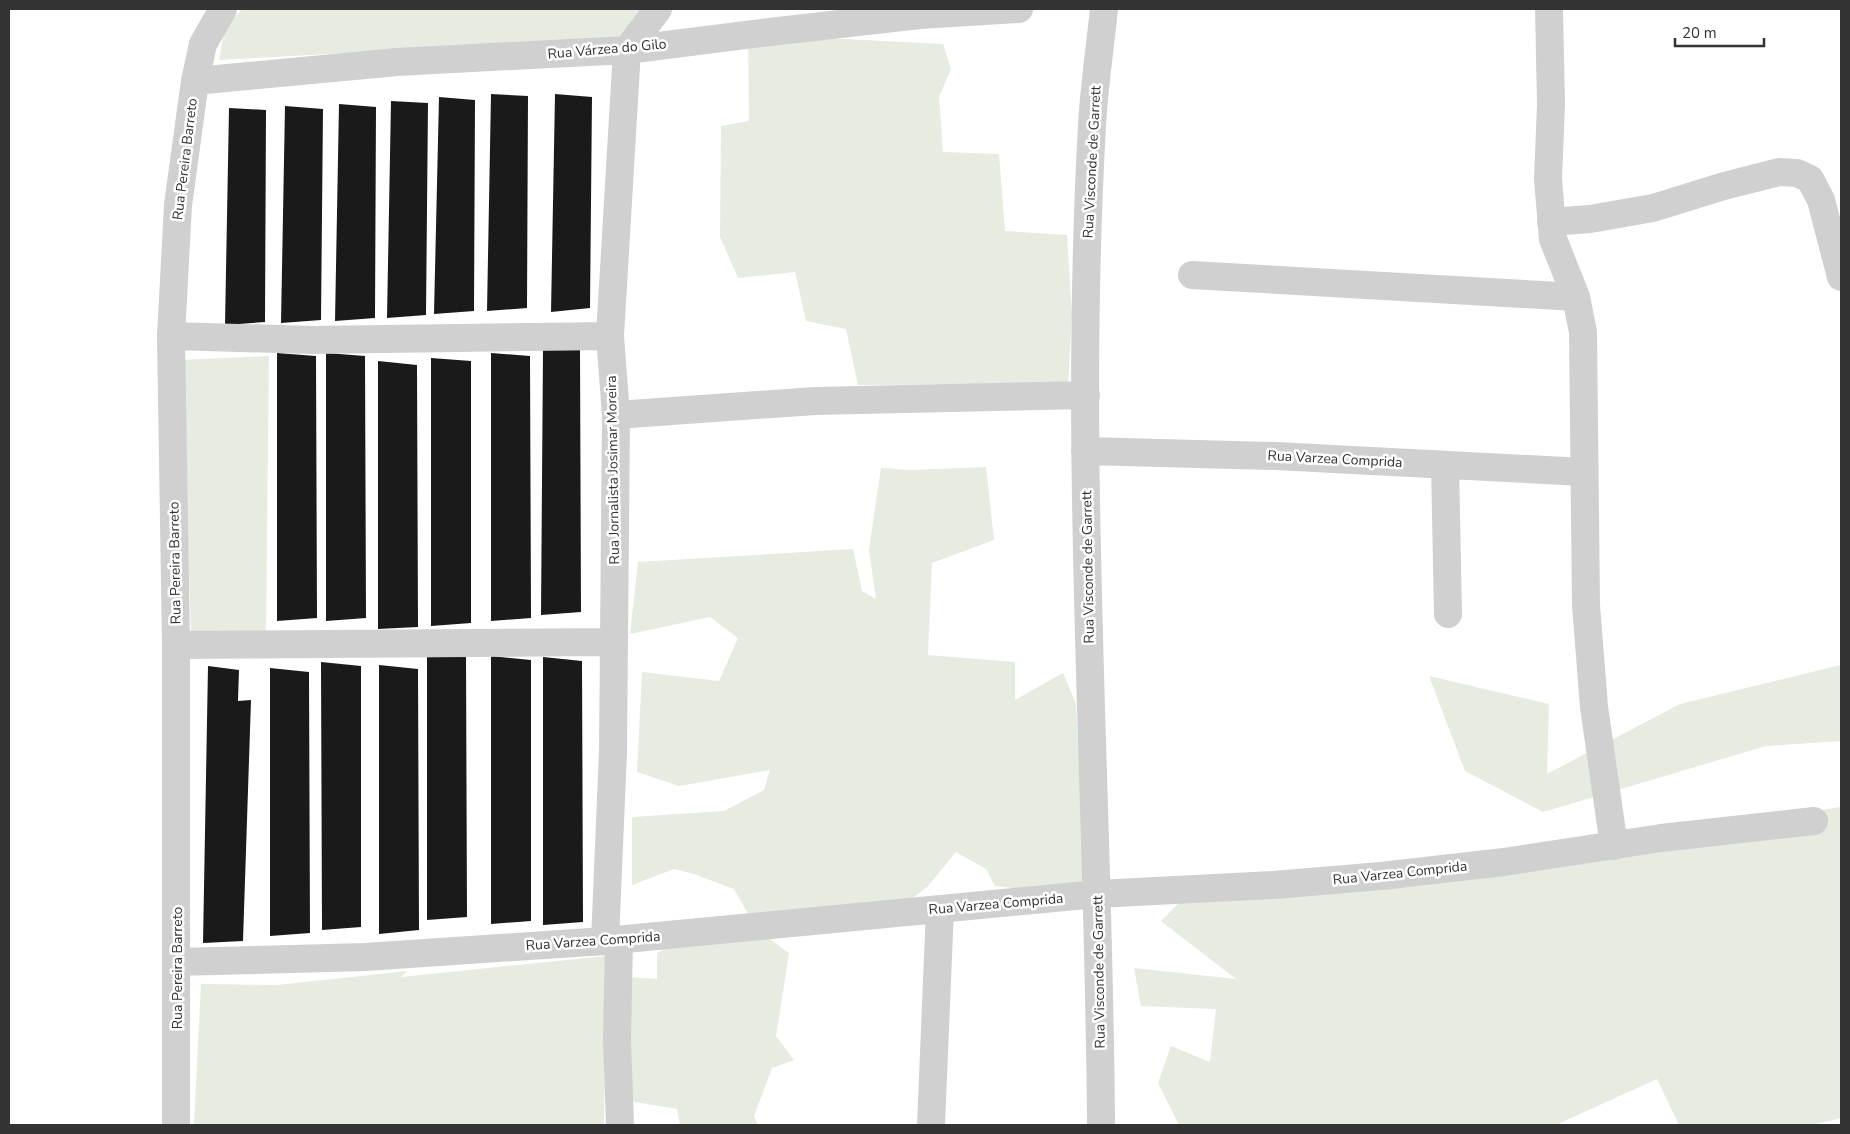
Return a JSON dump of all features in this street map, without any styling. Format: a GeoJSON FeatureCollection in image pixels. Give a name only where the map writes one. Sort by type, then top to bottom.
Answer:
{"type":"FeatureCollection","features":[{"type":"Feature","properties":{"kind":"street","name":"Rua Pereira Barreto"},"geometry":{"type":"LineString","coordinates":[[176,1125],[176,645],[171,336],[178,205],[195,81],[203,44],[224,9]]}},
{"type":"Feature","properties":{"kind":"street"},"geometry":{"type":"LineString","coordinates":[[627,50],[658,9]]}},
{"type":"Feature","properties":{"kind":"street","name":"Rua Várzea do Gilo"},"geometry":{"type":"LineString","coordinates":[[195,81],[397,62],[627,50],[920,15],[1019,9]]}},
{"type":"Feature","properties":{"kind":"street","name":"Rua Visconde de Garrett"},"geometry":{"type":"LineString","coordinates":[[1101,1125],[1085,451],[1088,217],[1092,123],[1104,9]]}},
{"type":"Feature","properties":{"kind":"street"},"geometry":{"type":"LineString","coordinates":[[1549,9],[1551,104],[1548,180],[1551,222],[1553,239],[1576,297],[1582,332],[1586,605],[1593,688],[1614,846]]}},
{"type":"Feature","properties":{"kind":"street","name":"Rua Jornalista Josimar Moreira"},"geometry":{"type":"LineString","coordinates":[[620,1125],[612,941],[616,415],[610,336],[627,50]]}},
{"type":"Feature","properties":{"kind":"street"},"geometry":{"type":"LineString","coordinates":[[1551,222],[1654,208],[1724,186],[1779,172],[1797,173],[1810,179],[1821,200],[1841,277]]}},
{"type":"Feature","properties":{"kind":"street"},"geometry":{"type":"LineString","coordinates":[[1192,275],[1576,297]]}},
{"type":"Feature","properties":{"kind":"street"},"geometry":{"type":"LineString","coordinates":[[171,336],[312,340],[610,336]]}},
{"type":"Feature","properties":{"kind":"street"},"geometry":{"type":"LineString","coordinates":[[616,415],[815,401],[1086,395]]}},
{"type":"Feature","properties":{"kind":"street","name":"Rua Varzea Comprida"},"geometry":{"type":"LineString","coordinates":[[1085,451],[1266,456],[1584,472]]}},
{"type":"Feature","properties":{"kind":"street"},"geometry":{"type":"LineString","coordinates":[[1445,465],[1448,614]]}},
{"type":"Feature","properties":{"kind":"street"},"geometry":{"type":"LineString","coordinates":[[176,645],[614,642]]}},
{"type":"Feature","properties":{"kind":"street","name":"Rua Varzea Comprida"},"geometry":{"type":"LineString","coordinates":[[177,962],[365,957],[612,941],[1097,894],[1274,885],[1381,876],[1504,862],[1661,838],[1814,821]]}},
{"type":"Feature","properties":{"kind":"street"},"geometry":{"type":"LineString","coordinates":[[932,1125],[940,910]]}},
{"type":"Feature","properties":{"kind":"shaded area"},"geometry":{"type":"Polygon","coordinates":[[[242,9],[651,9],[623,38],[219,60],[225,28],[242,9]]]}},
{"type":"Feature","properties":{"kind":"shaded area"},"geometry":{"type":"Polygon","coordinates":[[[748,34],[943,44],[951,69],[939,97],[943,152],[999,154],[1005,231],[1067,235],[1072,315],[1068,384],[858,385],[846,329],[806,321],[795,272],[738,278],[720,237],[721,126],[749,121],[748,34]]]}},
{"type":"Feature","properties":{"kind":"shaded area"},"geometry":{"type":"Polygon","coordinates":[[[269,356],[266,631],[191,631],[182,360],[269,356]]]}},
{"type":"Feature","properties":{"kind":"shaded area"},"geometry":{"type":"Polygon","coordinates":[[[986,467],[994,540],[932,563],[928,655],[1015,662],[1015,700],[1063,673],[1076,704],[1086,896],[995,886],[986,869],[956,852],[928,886],[909,901],[750,917],[734,889],[694,874],[674,869],[632,885],[632,817],[724,811],[764,790],[770,770],[679,786],[637,772],[642,672],[719,681],[738,638],[710,617],[630,634],[638,562],[853,549],[862,591],[876,599],[869,550],[881,468],[911,470],[986,467]]]}},
{"type":"Feature","properties":{"kind":"shaded area"},"geometry":{"type":"Polygon","coordinates":[[[1841,665],[1841,741],[1766,746],[1543,812],[1465,771],[1429,676],[1549,704],[1547,774],[1680,704],[1841,665]]]}},
{"type":"Feature","properties":{"kind":"shaded area"},"geometry":{"type":"Polygon","coordinates":[[[1841,807],[1841,1118],[1812,1125],[1679,1125],[1657,1079],[1559,1125],[1179,1125],[1158,1083],[1171,1046],[1210,1062],[1216,1009],[1141,1006],[1134,968],[1236,979],[1161,921],[1179,903],[1841,807]]]}},
{"type":"Feature","properties":{"kind":"shaded area"},"geometry":{"type":"Polygon","coordinates":[[[753,927],[789,953],[776,1036],[794,1060],[772,1068],[754,1116],[758,1125],[680,1125],[677,1109],[629,1101],[627,977],[657,979],[657,953],[698,933],[753,927]]]}},
{"type":"Feature","properties":{"kind":"shaded area"},"geometry":{"type":"Polygon","coordinates":[[[606,956],[604,1125],[194,1125],[201,984],[277,985],[407,971],[401,977],[606,956]]]}},
{"type":"Feature","properties":{"kind":"building"},"geometry":{"type":"Polygon","coordinates":[[[491,94],[528,96],[527,308],[487,311],[491,94]]]}},
{"type":"Feature","properties":{"kind":"building"},"geometry":{"type":"Polygon","coordinates":[[[555,94],[592,97],[590,308],[551,312],[555,94]]]}},
{"type":"Feature","properties":{"kind":"building"},"geometry":{"type":"Polygon","coordinates":[[[439,97],[475,100],[474,311],[434,314],[439,97]]]}},
{"type":"Feature","properties":{"kind":"building"},"geometry":{"type":"Polygon","coordinates":[[[391,101],[428,103],[426,315],[387,318],[391,101]]]}},
{"type":"Feature","properties":{"kind":"building"},"geometry":{"type":"Polygon","coordinates":[[[339,104],[376,107],[375,318],[335,321],[339,104]]]}},
{"type":"Feature","properties":{"kind":"building"},"geometry":{"type":"Polygon","coordinates":[[[285,106],[323,109],[321,320],[281,323],[285,106]]]}},
{"type":"Feature","properties":{"kind":"building"},"geometry":{"type":"Polygon","coordinates":[[[229,108],[266,110],[265,322],[225,325],[229,108]]]}},
{"type":"Feature","properties":{"kind":"building"},"geometry":{"type":"Polygon","coordinates":[[[543,350],[580,350],[581,612],[541,615],[543,350]]]}},
{"type":"Feature","properties":{"kind":"building"},"geometry":{"type":"Polygon","coordinates":[[[277,353],[316,356],[317,618],[277,621],[277,353]]]}},
{"type":"Feature","properties":{"kind":"building"},"geometry":{"type":"Polygon","coordinates":[[[326,353],[365,356],[366,618],[326,621],[326,353]]]}},
{"type":"Feature","properties":{"kind":"building"},"geometry":{"type":"Polygon","coordinates":[[[491,353],[530,356],[531,618],[491,621],[491,353]]]}},
{"type":"Feature","properties":{"kind":"building"},"geometry":{"type":"Polygon","coordinates":[[[431,358],[471,361],[471,623],[431,626],[431,358]]]}},
{"type":"Feature","properties":{"kind":"building"},"geometry":{"type":"Polygon","coordinates":[[[378,361],[417,365],[418,627],[378,629],[378,361]]]}},
{"type":"Feature","properties":{"kind":"building"},"geometry":{"type":"Polygon","coordinates":[[[427,652],[466,656],[467,917],[427,920],[427,652]]]}},
{"type":"Feature","properties":{"kind":"building"},"geometry":{"type":"Polygon","coordinates":[[[491,656],[531,660],[531,921],[491,924],[491,656]]]}},
{"type":"Feature","properties":{"kind":"building"},"geometry":{"type":"Polygon","coordinates":[[[543,657],[582,661],[583,922],[543,925],[543,657]]]}},
{"type":"Feature","properties":{"kind":"building"},"geometry":{"type":"Polygon","coordinates":[[[321,662],[361,666],[361,927],[322,930],[321,662]]]}},
{"type":"Feature","properties":{"kind":"building"},"geometry":{"type":"Polygon","coordinates":[[[379,665],[418,669],[419,930],[379,934],[379,665]]]}},
{"type":"Feature","properties":{"kind":"building"},"geometry":{"type":"Polygon","coordinates":[[[208,666],[239,670],[238,701],[251,700],[243,941],[203,943],[208,666]]]}},
{"type":"Feature","properties":{"kind":"building"},"geometry":{"type":"Polygon","coordinates":[[[270,668],[309,672],[310,933],[270,936],[270,668]]]}}]}
